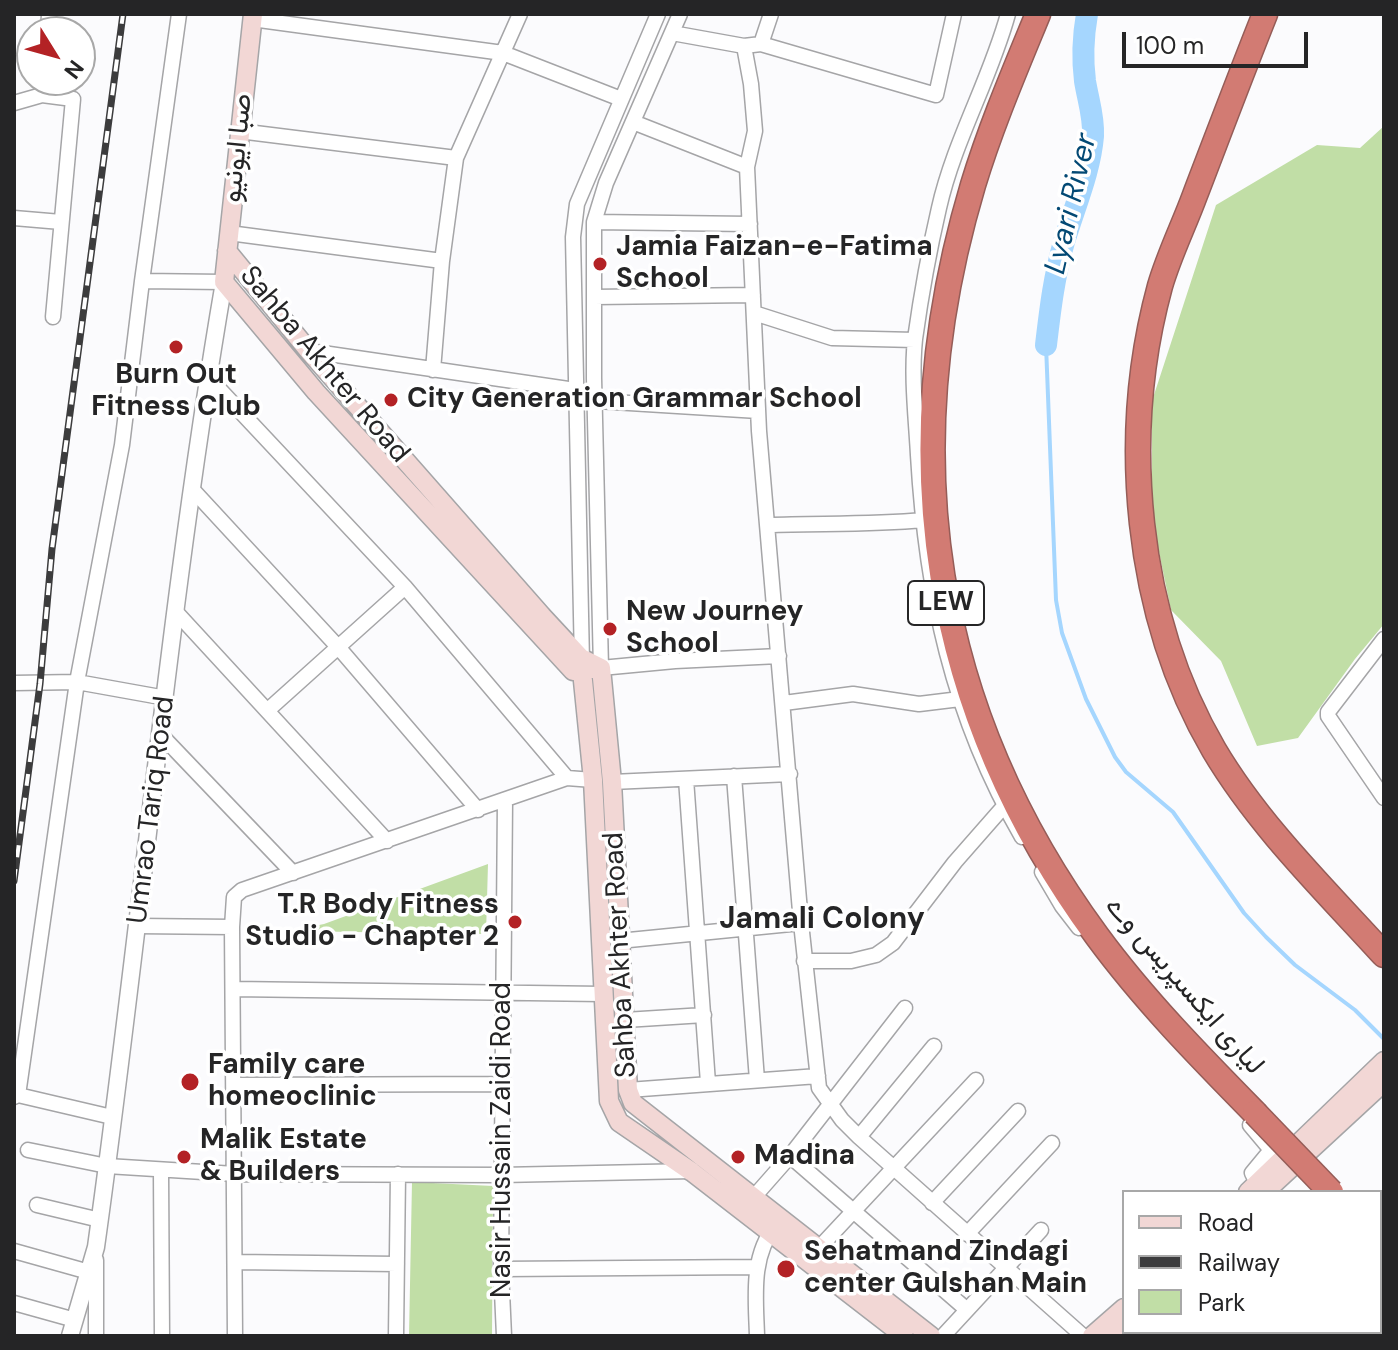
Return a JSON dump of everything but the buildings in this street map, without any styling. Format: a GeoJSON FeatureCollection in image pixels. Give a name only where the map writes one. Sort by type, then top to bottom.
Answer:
{"type":"FeatureCollection","features":[{"type":"Feature","properties":{"kind":"highway","name":"لیاری ایکسپریس وے"},"geometry":{"type":"LineString","coordinates":[[1038,14],[997,114],[973,187],[951,272],[935,370],[931,444],[933,494],[938,556],[952,628],[985,736],[1036,840],[1076,905],[1124,970],[1198,1055],[1329,1190]]}},
{"type":"Feature","properties":{"kind":"highway"},"geometry":{"type":"LineString","coordinates":[[1265,14],[1161,285],[1140,395],[1137,482],[1151,585],[1179,676],[1214,750],[1268,826],[1384,955]]}},
{"type":"Feature","properties":{"kind":"main road","name":"صبا ایونیو"},"geometry":{"type":"LineString","coordinates":[[224,282],[252,16]]}},
{"type":"Feature","properties":{"kind":"main road","name":"Sahba Akhter Road"},"geometry":{"type":"LineString","coordinates":[[228,242],[309,351],[536,621]]}},
{"type":"Feature","properties":{"kind":"main road","name":"Sahba Akhter Road"},"geometry":{"type":"LineString","coordinates":[[224,282],[316,392],[536,621],[588,666],[619,941],[628,1090],[633,1103],[697,1165],[902,1331],[931,1336]]}},
{"type":"Feature","properties":{"kind":"main road","name":"Sahba Akhter Road"},"geometry":{"type":"LineString","coordinates":[[602,781],[603,994],[609,1101],[619,1122],[753,1198],[775,1226],[818,1249],[902,1331]]}},
{"type":"Feature","properties":{"kind":"main road"},"geometry":{"type":"LineString","coordinates":[[1287,1163],[1384,1061]]}},
{"type":"Feature","properties":{"kind":"main road"},"geometry":{"type":"LineString","coordinates":[[1257,1189],[1384,1082]]}},
{"type":"Feature","properties":{"kind":"main road"},"geometry":{"type":"LineString","coordinates":[[1092,1336],[1122,1310]]}},
{"type":"Feature","properties":{"kind":"street"},"geometry":{"type":"LineString","coordinates":[[42,14],[49,14]]}},
{"type":"Feature","properties":{"kind":"street"},"geometry":{"type":"LineString","coordinates":[[112,1117],[16,1096],[77,682],[122,445],[179,14]]}},
{"type":"Feature","properties":{"kind":"street"},"geometry":{"type":"LineString","coordinates":[[433,370],[442,261],[456,158],[520,14]]}},
{"type":"Feature","properties":{"kind":"street","name":"Sahba Akhter Road"},"geometry":{"type":"LineString","coordinates":[[588,666],[575,390],[573,237],[577,204],[658,14]]}},
{"type":"Feature","properties":{"kind":"street","name":"Sahba Akhter Road"},"geometry":{"type":"LineString","coordinates":[[588,666],[597,401],[594,222],[598,203],[680,14]]}},
{"type":"Feature","properties":{"kind":"street"},"geometry":{"type":"LineString","coordinates":[[761,44],[771,14]]}},
{"type":"Feature","properties":{"kind":"street"},"geometry":{"type":"LineString","coordinates":[[672,33],[744,46],[761,44],[936,95],[954,14]]}},
{"type":"Feature","properties":{"kind":"street"},"geometry":{"type":"LineString","coordinates":[[1008,14],[995,60],[967,126],[940,205],[915,340],[914,381],[923,520],[932,596],[960,699],[985,766],[1005,805],[1070,917],[1124,986],[1204,1078],[1259,1133],[1271,1150],[1252,1173],[1257,1189]]}},
{"type":"Feature","properties":{"kind":"street"},"geometry":{"type":"LineString","coordinates":[[252,16],[503,53],[621,99]]}},
{"type":"Feature","properties":{"kind":"street"},"geometry":{"type":"LineString","coordinates":[[744,46],[755,131],[747,167],[758,411],[804,961],[819,1088],[859,1137],[1083,1336]]}},
{"type":"Feature","properties":{"kind":"street"},"geometry":{"type":"LineString","coordinates":[[53,317],[73,99],[65,96]]}},
{"type":"Feature","properties":{"kind":"street"},"geometry":{"type":"LineString","coordinates":[[633,122],[747,167]]}},
{"type":"Feature","properties":{"kind":"street"},"geometry":{"type":"LineString","coordinates":[[239,131],[456,158]]}},
{"type":"Feature","properties":{"kind":"street"},"geometry":{"type":"LineString","coordinates":[[14,218],[61,222]]}},
{"type":"Feature","properties":{"kind":"street"},"geometry":{"type":"LineString","coordinates":[[594,222],[750,224]]}},
{"type":"Feature","properties":{"kind":"street"},"geometry":{"type":"LineString","coordinates":[[228,242],[442,261]]}},
{"type":"Feature","properties":{"kind":"street"},"geometry":{"type":"LineString","coordinates":[[142,281],[224,282]]}},
{"type":"Feature","properties":{"kind":"street","name":"Umrao Tariq Road"},"geometry":{"type":"LineString","coordinates":[[72,1328],[96,1247],[100,1220],[192,489],[224,282]]}},
{"type":"Feature","properties":{"kind":"street"},"geometry":{"type":"LineString","coordinates":[[594,297],[753,295]]}},
{"type":"Feature","properties":{"kind":"street"},"geometry":{"type":"LineString","coordinates":[[754,313],[832,338],[915,340]]}},
{"type":"Feature","properties":{"kind":"street"},"geometry":{"type":"LineString","coordinates":[[309,351],[575,390]]}},
{"type":"Feature","properties":{"kind":"street"},"geometry":{"type":"LineString","coordinates":[[208,377],[405,587],[567,778]]}},
{"type":"Feature","properties":{"kind":"street"},"geometry":{"type":"LineString","coordinates":[[597,401],[758,411]]}},
{"type":"Feature","properties":{"kind":"street"},"geometry":{"type":"LineString","coordinates":[[192,489],[339,648],[478,810]]}},
{"type":"Feature","properties":{"kind":"street"},"geometry":{"type":"LineString","coordinates":[[768,525],[826,522],[874,525],[923,520]]}},
{"type":"Feature","properties":{"kind":"street"},"geometry":{"type":"LineString","coordinates":[[268,710],[405,587]]}},
{"type":"Feature","properties":{"kind":"street"},"geometry":{"type":"LineString","coordinates":[[176,612],[387,841]]}},
{"type":"Feature","properties":{"kind":"street"},"geometry":{"type":"LineString","coordinates":[[1384,639],[1329,709],[1328,716],[1384,798]]}},
{"type":"Feature","properties":{"kind":"street"},"geometry":{"type":"LineString","coordinates":[[588,666],[779,656]]}},
{"type":"Feature","properties":{"kind":"street"},"geometry":{"type":"LineString","coordinates":[[14,683],[77,682],[166,698]]}},
{"type":"Feature","properties":{"kind":"street"},"geometry":{"type":"LineString","coordinates":[[784,703],[853,694],[919,704],[960,699]]}},
{"type":"Feature","properties":{"kind":"street"},"geometry":{"type":"LineString","coordinates":[[161,735],[293,873]]}},
{"type":"Feature","properties":{"kind":"street"},"geometry":{"type":"LineString","coordinates":[[235,1336],[234,897],[242,890],[567,778],[602,781],[790,774]]}},
{"type":"Feature","properties":{"kind":"street"},"geometry":{"type":"LineString","coordinates":[[734,776],[757,1080]]}},
{"type":"Feature","properties":{"kind":"street"},"geometry":{"type":"LineString","coordinates":[[686,779],[708,1083]]}},
{"type":"Feature","properties":{"kind":"street","name":"Nasir Hussain Zaidi Road"},"geometry":{"type":"LineString","coordinates":[[504,1336],[501,1175],[505,800]]}},
{"type":"Feature","properties":{"kind":"street"},"geometry":{"type":"LineString","coordinates":[[804,961],[851,961],[876,955],[893,943],[955,862],[1005,805]]}},
{"type":"Feature","properties":{"kind":"street"},"geometry":{"type":"LineString","coordinates":[[619,941],[801,923]]}},
{"type":"Feature","properties":{"kind":"street"},"geometry":{"type":"LineString","coordinates":[[137,926],[232,927]]}},
{"type":"Feature","properties":{"kind":"street"},"geometry":{"type":"LineString","coordinates":[[233,989],[603,994]]}},
{"type":"Feature","properties":{"kind":"street"},"geometry":{"type":"LineString","coordinates":[[753,1198],[790,1156],[905,1008]]}},
{"type":"Feature","properties":{"kind":"street"},"geometry":{"type":"LineString","coordinates":[[625,1020],[704,1015]]}},
{"type":"Feature","properties":{"kind":"street"},"geometry":{"type":"LineString","coordinates":[[859,1137],[934,1046]]}},
{"type":"Feature","properties":{"kind":"street"},"geometry":{"type":"LineString","coordinates":[[628,1090],[818,1076]]}},
{"type":"Feature","properties":{"kind":"street"},"geometry":{"type":"LineString","coordinates":[[818,1249],[976,1080]]}},
{"type":"Feature","properties":{"kind":"street"},"geometry":{"type":"LineString","coordinates":[[234,1085],[502,1084]]}},
{"type":"Feature","properties":{"kind":"street"},"geometry":{"type":"LineString","coordinates":[[932,1203],[1018,1111]]}},
{"type":"Feature","properties":{"kind":"street"},"geometry":{"type":"LineString","coordinates":[[967,1234],[1052,1143]]}},
{"type":"Feature","properties":{"kind":"street"},"geometry":{"type":"LineString","coordinates":[[28,1150],[107,1166],[235,1174],[501,1175],[697,1165]]}},
{"type":"Feature","properties":{"kind":"street"},"geometry":{"type":"LineString","coordinates":[[790,1156],[966,1309]]}},
{"type":"Feature","properties":{"kind":"street"},"geometry":{"type":"LineString","coordinates":[[161,1171],[162,1336]]}},
{"type":"Feature","properties":{"kind":"street"},"geometry":{"type":"LineString","coordinates":[[396,1336],[398,1174]]}},
{"type":"Feature","properties":{"kind":"street"},"geometry":{"type":"LineString","coordinates":[[37,1205],[100,1220]]}},
{"type":"Feature","properties":{"kind":"street"},"geometry":{"type":"LineString","coordinates":[[757,1336],[756,1267],[775,1226]]}},
{"type":"Feature","properties":{"kind":"street"},"geometry":{"type":"LineString","coordinates":[[943,1336],[1041,1230]]}},
{"type":"Feature","properties":{"kind":"street"},"geometry":{"type":"LineString","coordinates":[[96,1247],[96,1336]]}},
{"type":"Feature","properties":{"kind":"street"},"geometry":{"type":"LineString","coordinates":[[14,1251],[89,1272]]}},
{"type":"Feature","properties":{"kind":"street"},"geometry":{"type":"LineString","coordinates":[[235,1262],[397,1264]]}},
{"type":"Feature","properties":{"kind":"street"},"geometry":{"type":"LineString","coordinates":[[501,1269],[756,1267]]}},
{"type":"Feature","properties":{"kind":"street"},"geometry":{"type":"LineString","coordinates":[[14,1303],[72,1328]]}},
{"type":"Feature","properties":{"kind":"green space"},"geometry":{"type":"Polygon","coordinates":[[[1384,126],[1384,624],[1298,738],[1257,746],[1221,661],[1171,610],[1152,518],[1152,401],[1216,205],[1317,145],[1360,148],[1384,126]]]}},
{"type":"Feature","properties":{"kind":"green space"},"geometry":{"type":"Polygon","coordinates":[[[488,864],[486,934],[289,931],[324,924],[488,864]]]}},
{"type":"Feature","properties":{"kind":"green space"},"geometry":{"type":"Polygon","coordinates":[[[412,1182],[493,1186],[492,1336],[409,1336],[412,1182]]]}},
{"type":"Feature","properties":{"kind":"waterway","name":"Lyari River"},"geometry":{"type":"LineString","coordinates":[[1046,345],[1058,268],[1085,176],[1093,136],[1083,64],[1087,14]]}},
{"type":"Feature","properties":{"kind":"waterway"},"geometry":{"type":"LineString","coordinates":[[1046,345],[1056,600],[1062,633],[1086,699],[1115,757],[1126,772],[1173,812],[1244,913],[1295,965],[1355,1010],[1384,1039]]}},
{"type":"Feature","properties":{"kind":"railway"},"geometry":{"type":"LineString","coordinates":[[14,881],[40,684],[52,549],[123,14]]}},
{"type":"Feature","properties":{"kind":"place","name":"Jamia Faizan-e-Fatima School"},"geometry":{"type":"Point","coordinates":[600,264]}},
{"type":"Feature","properties":{"kind":"place","name":"Burn Out Fitness Club"},"geometry":{"type":"Point","coordinates":[176,347]}},
{"type":"Feature","properties":{"kind":"place","name":"City Generation Grammar School"},"geometry":{"type":"Point","coordinates":[391,400]}},
{"type":"Feature","properties":{"kind":"place","name":"New Journey School"},"geometry":{"type":"Point","coordinates":[610,629]}},
{"type":"Feature","properties":{"kind":"place","name":"T.R Body Fitness Studio - Chapter 2"},"geometry":{"type":"Point","coordinates":[515,922]}},
{"type":"Feature","properties":{"kind":"place","name":"Family care homeoclinic"},"geometry":{"type":"Point","coordinates":[190,1082]}},
{"type":"Feature","properties":{"kind":"place","name":"Malik Estate & Builders"},"geometry":{"type":"Point","coordinates":[184,1157]}},
{"type":"Feature","properties":{"kind":"place","name":"Madina"},"geometry":{"type":"Point","coordinates":[738,1157]}},
{"type":"Feature","properties":{"kind":"place","name":"Sehatmand Zindagi center Gulshan Main"},"geometry":{"type":"Point","coordinates":[786,1269]}},
{"type":"Feature","properties":{"kind":"district","name":"Jamali Colony"},"geometry":{"type":"Point","coordinates":[822,920]}}]}
